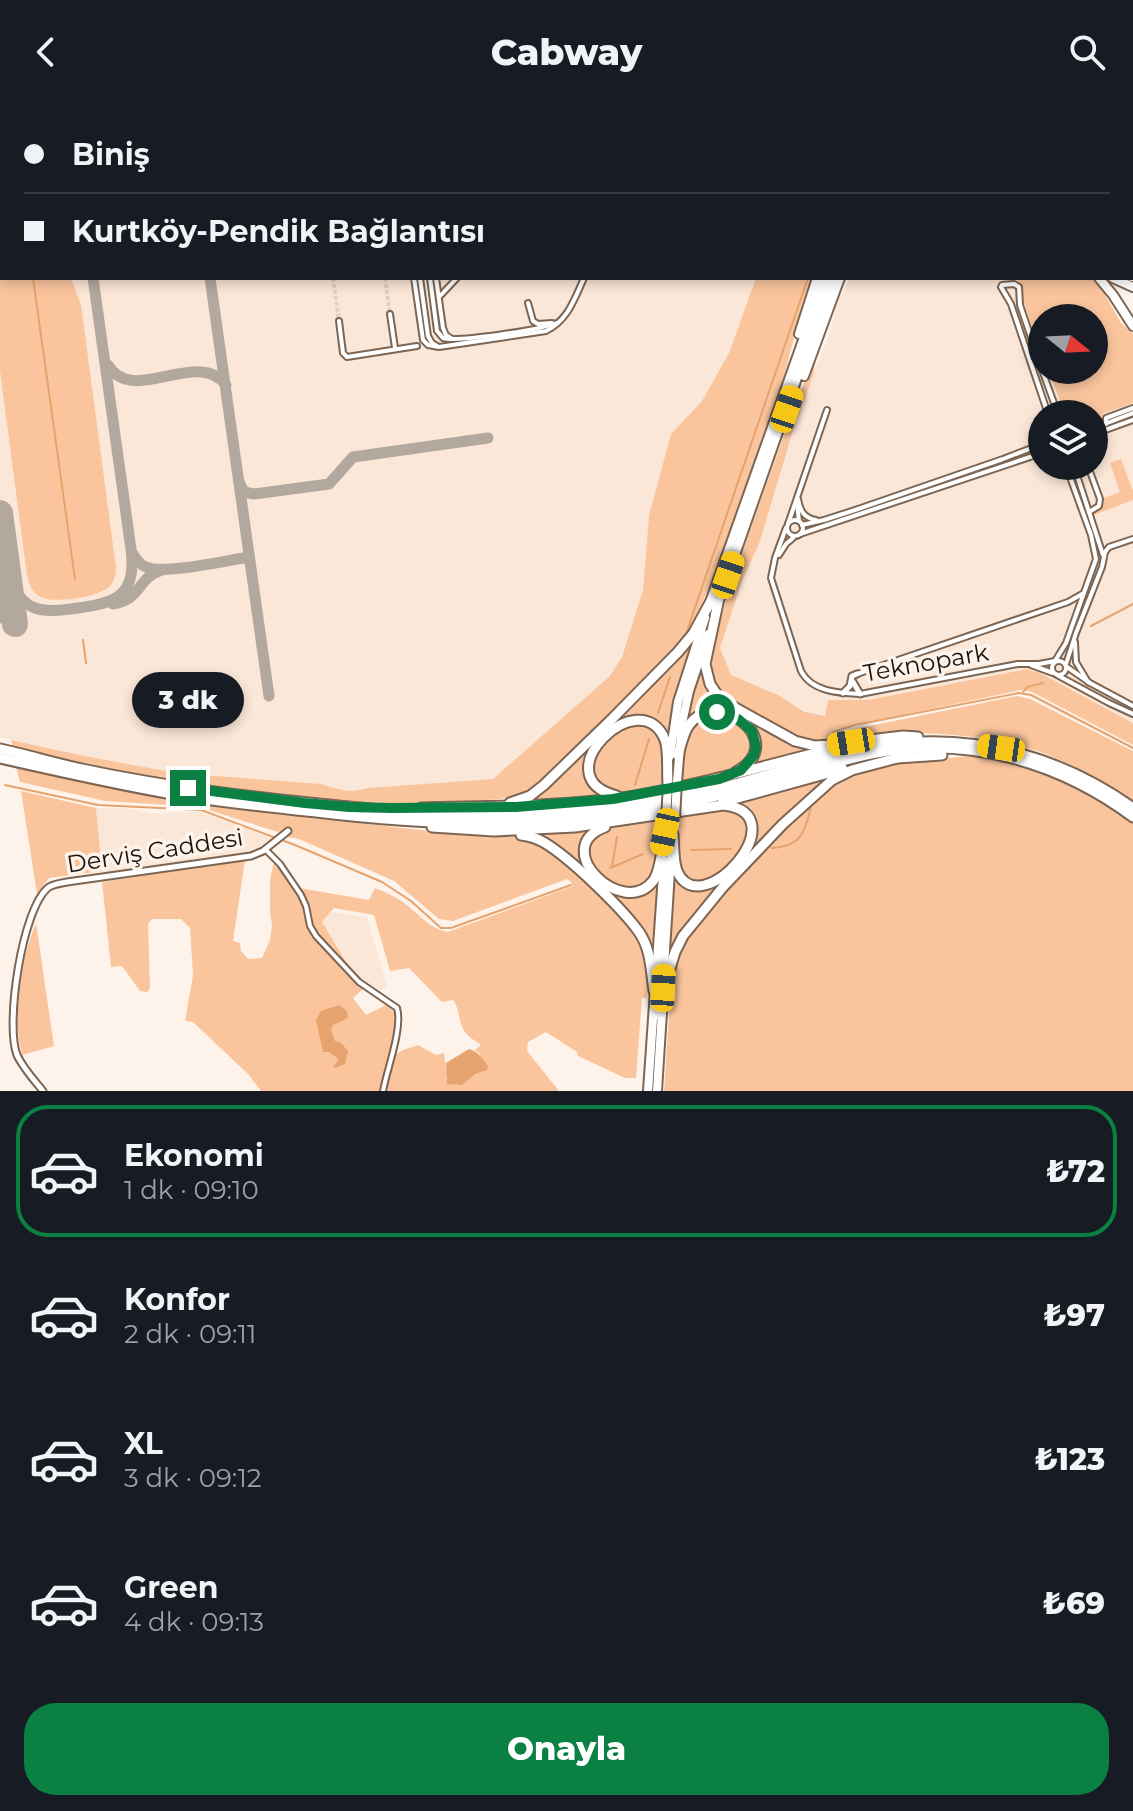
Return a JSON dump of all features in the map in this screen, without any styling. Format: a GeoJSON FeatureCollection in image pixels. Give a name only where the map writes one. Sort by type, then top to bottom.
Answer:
{"type":"FeatureCollection","features":[{"type":"Feature","properties":{"kind":"highway"},"geometry":{"type":"LineString","coordinates":[[783,409],[816,280]]}},
{"type":"Feature","properties":{"kind":"highway"},"geometry":{"type":"LineString","coordinates":[[783,409],[824,280]]}},
{"type":"Feature","properties":{"kind":"highway"},"geometry":{"type":"LineString","coordinates":[[673,783],[672,741],[678,702],[831,280]]}},
{"type":"Feature","properties":{"kind":"highway"},"geometry":{"type":"LineString","coordinates":[[783,409],[809,366],[839,280]]}},
{"type":"Feature","properties":{"kind":"highway"},"geometry":{"type":"LineString","coordinates":[[1101,280],[1133,326]]}},
{"type":"Feature","properties":{"kind":"highway"},"geometry":{"type":"LineString","coordinates":[[714,602],[705,664],[710,684],[718,696],[730,705],[805,745],[903,736],[933,737],[953,742]]}},
{"type":"Feature","properties":{"kind":"highway"},"geometry":{"type":"LineString","coordinates":[[657,1091],[673,783],[689,691],[714,602]]}},
{"type":"Feature","properties":{"kind":"highway"},"geometry":{"type":"LineString","coordinates":[[477,808],[518,802],[544,785],[678,652],[714,602]]}},
{"type":"Feature","properties":{"kind":"highway"},"geometry":{"type":"LineString","coordinates":[[678,755],[685,732],[697,716],[717,712],[738,719],[752,731],[756,747],[754,755],[741,770],[719,779]]}},
{"type":"Feature","properties":{"kind":"highway"},"geometry":{"type":"LineString","coordinates":[[632,796],[602,791],[593,781],[589,766],[592,752],[603,737],[626,723],[646,722],[661,733],[667,747],[673,783]]}},
{"type":"Feature","properties":{"kind":"highway"},"geometry":{"type":"LineString","coordinates":[[349,807],[477,808],[578,803],[719,779],[867,741]]}},
{"type":"Feature","properties":{"kind":"highway"},"geometry":{"type":"LineString","coordinates":[[0,749],[84,769],[188,788],[420,814],[486,816],[582,811],[652,802],[722,787],[853,751],[893,744],[953,742],[1001,748],[1054,764],[1091,781],[1133,808]]}},
{"type":"Feature","properties":{"kind":"highway"},"geometry":{"type":"LineString","coordinates":[[0,758],[174,794],[255,806],[378,819],[491,823],[584,819],[696,801],[877,753],[946,749],[1027,762],[1079,782],[1133,817]]}},
{"type":"Feature","properties":{"kind":"highway"},"geometry":{"type":"LineString","coordinates":[[704,807],[864,763],[973,751]]}},
{"type":"Feature","properties":{"kind":"highway"},"geometry":{"type":"LineString","coordinates":[[661,1016],[675,952],[683,936],[723,887],[783,824],[832,780],[852,770],[901,757]]}},
{"type":"Feature","properties":{"kind":"highway"},"geometry":{"type":"LineString","coordinates":[[378,819],[456,830],[494,831],[575,827],[723,805],[742,810],[753,825],[746,849],[726,874],[709,885],[698,887],[685,882],[677,870],[669,833]]}},
{"type":"Feature","properties":{"kind":"highway"},"geometry":{"type":"LineString","coordinates":[[619,822],[595,832],[586,844],[584,857],[595,876],[620,890],[639,891],[654,881],[669,833]]}},
{"type":"Feature","properties":{"kind":"highway"},"geometry":{"type":"LineString","coordinates":[[494,831],[532,837],[542,842],[601,891],[639,932],[649,956],[654,991]]}},
{"type":"Feature","properties":{"kind":"highway"},"geometry":{"type":"LineString","coordinates":[[648,1091],[669,833]]}},
{"type":"Feature","properties":{"kind":"street"},"geometry":{"type":"LineString","coordinates":[[417,280],[423,340],[428,345],[439,347],[559,322],[567,314],[583,280]]}},
{"type":"Feature","properties":{"kind":"street"},"geometry":{"type":"LineString","coordinates":[[417,280],[430,340],[439,347]]}},
{"type":"Feature","properties":{"kind":"street"},"geometry":{"type":"LineString","coordinates":[[430,280],[437,331],[453,342]]}},
{"type":"Feature","properties":{"kind":"street"},"geometry":{"type":"LineString","coordinates":[[436,280],[444,332],[453,342]]}},
{"type":"Feature","properties":{"kind":"street"},"geometry":{"type":"LineString","coordinates":[[439,299],[455,280]]}},
{"type":"Feature","properties":{"kind":"street"},"geometry":{"type":"LineString","coordinates":[[1028,329],[1020,305],[1019,287],[1002,285],[1028,355]]}},
{"type":"Feature","properties":{"kind":"street"},"geometry":{"type":"LineString","coordinates":[[528,303],[531,318],[538,324],[553,323],[567,314]]}},
{"type":"Feature","properties":{"kind":"street"},"geometry":{"type":"LineString","coordinates":[[390,314],[395,348]]}},
{"type":"Feature","properties":{"kind":"street"},"geometry":{"type":"LineString","coordinates":[[420,320],[426,323]]}},
{"type":"Feature","properties":{"kind":"street"},"geometry":{"type":"LineString","coordinates":[[339,321],[345,356],[351,358],[417,346]]}},
{"type":"Feature","properties":{"kind":"street","name":"Teknopark"},"geometry":{"type":"LineString","coordinates":[[827,410],[772,568],[771,584],[804,676],[813,685],[860,694],[1018,664],[1056,674],[1133,714]]}},
{"type":"Feature","properties":{"kind":"street"},"geometry":{"type":"LineString","coordinates":[[1108,423],[1133,411]]}},
{"type":"Feature","properties":{"kind":"street"},"geometry":{"type":"LineString","coordinates":[[1108,427],[1133,420]]}},
{"type":"Feature","properties":{"kind":"street"},"geometry":{"type":"LineString","coordinates":[[1028,449],[824,520],[800,523],[792,520],[787,526],[790,535],[798,535],[1028,457]]}},
{"type":"Feature","properties":{"kind":"street"},"geometry":{"type":"LineString","coordinates":[[1072,480],[1086,513],[1099,539],[1103,555],[1102,567],[1064,673],[1056,674],[1052,668],[1066,643],[1096,556],[1094,543],[1086,513],[1078,480]]}},
{"type":"Feature","properties":{"kind":"street"},"geometry":{"type":"LineString","coordinates":[[1086,513],[1099,506],[1100,499],[1093,480]]}},
{"type":"Feature","properties":{"kind":"street"},"geometry":{"type":"LineString","coordinates":[[799,492],[800,509],[804,515],[824,520]]}},
{"type":"Feature","properties":{"kind":"street","name":"Teknopark"},"geometry":{"type":"LineString","coordinates":[[799,492],[800,523]]}},
{"type":"Feature","properties":{"kind":"street"},"geometry":{"type":"LineString","coordinates":[[772,568],[783,548],[802,531],[800,523]]}},
{"type":"Feature","properties":{"kind":"street"},"geometry":{"type":"LineString","coordinates":[[1099,539],[1107,545],[1133,538]]}},
{"type":"Feature","properties":{"kind":"street"},"geometry":{"type":"LineString","coordinates":[[1096,556],[1103,555],[1109,547],[1133,538]]}},
{"type":"Feature","properties":{"kind":"street"},"geometry":{"type":"LineString","coordinates":[[843,693],[850,686],[852,676],[1068,602],[1084,593]]}},
{"type":"Feature","properties":{"kind":"street"},"geometry":{"type":"LineString","coordinates":[[1068,602],[1078,609]]}},
{"type":"Feature","properties":{"kind":"street"},"geometry":{"type":"LineString","coordinates":[[1076,633],[1076,662],[1090,683]]}},
{"type":"Feature","properties":{"kind":"street","name":"Teknopark"},"geometry":{"type":"LineString","coordinates":[[1029,665],[1062,661],[1090,683],[1133,706]]}},
{"type":"Feature","properties":{"kind":"street"},"geometry":{"type":"LineString","coordinates":[[857,674],[853,683],[860,694]]}},
{"type":"Feature","properties":{"kind":"street","name":"Derviş Caddesi"},"geometry":{"type":"LineString","coordinates":[[43,1091],[18,1056],[13,1019],[23,943],[47,889],[67,882],[251,856],[286,833]]}},
{"type":"Feature","properties":{"kind":"street"},"geometry":{"type":"LineString","coordinates":[[265,849],[280,864],[301,895],[316,936],[359,982],[397,1008],[398,1027],[383,1091]]}},
{"type":"Feature","properties":{"kind":"shaded area"},"geometry":{"type":"Polygon","coordinates":[[[0,280],[755,280],[729,353],[702,401],[671,434],[649,515],[643,590],[622,657],[609,678],[493,779],[339,790],[321,784],[177,773],[0,737],[0,280]]]}},
{"type":"Feature","properties":{"kind":"shaded area"},"geometry":{"type":"Polygon","coordinates":[[[0,280],[72,280],[81,305],[116,568],[115,577],[105,590],[56,600],[41,597],[30,586],[0,371],[0,280]]]}},
{"type":"Feature","properties":{"kind":"shaded area"},"geometry":{"type":"Polygon","coordinates":[[[755,280],[812,280],[783,380],[723,552],[692,628],[618,708],[540,785],[519,797],[399,805],[280,795],[127,772],[13,748],[11,740],[177,773],[321,784],[350,791],[493,779],[609,677],[622,657],[643,590],[649,515],[671,434],[702,401],[729,353],[755,280]]]}},
{"type":"Feature","properties":{"kind":"shaded area"},"geometry":{"type":"Polygon","coordinates":[[[849,280],[1093,280],[1101,288],[1121,323],[1133,333],[1133,723],[1027,669],[868,700],[829,700],[825,716],[809,713],[778,695],[731,675],[720,648],[742,581],[759,544],[807,389],[849,280]]]}},
{"type":"Feature","properties":{"kind":"shaded area"},"geometry":{"type":"Polygon","coordinates":[[[1018,280],[1093,280],[1121,323],[1133,334],[1133,403],[1108,412],[1108,400],[1060,400],[1053,384],[1108,384],[1108,304],[1028,304],[1028,314],[1018,280]]]}},
{"type":"Feature","properties":{"kind":"shaded area"},"geometry":{"type":"Polygon","coordinates":[[[815,357],[814,373],[759,544],[742,581],[720,648],[731,675],[778,695],[805,712],[825,716],[828,700],[868,700],[1027,669],[1133,723],[1133,745],[1032,692],[1021,690],[835,729],[826,742],[813,742],[790,733],[727,697],[716,685],[710,663],[712,649],[730,587],[815,357]]]}},
{"type":"Feature","properties":{"kind":"shaded area"},"geometry":{"type":"Polygon","coordinates":[[[1121,459],[1133,491],[1133,500],[1094,515],[1092,512],[1101,504],[1099,492],[1104,498],[1120,492],[1110,463],[1121,459]]]}},
{"type":"Feature","properties":{"kind":"shaded area"},"geometry":{"type":"Polygon","coordinates":[[[695,638],[681,678],[668,741],[664,734],[635,718],[590,753],[596,790],[609,797],[525,804],[553,784],[695,638]]]}},
{"type":"Feature","properties":{"kind":"shaded area"},"geometry":{"type":"Polygon","coordinates":[[[702,663],[719,701],[793,744],[819,749],[747,769],[757,734],[746,721],[719,709],[685,725],[702,663]]]}},
{"type":"Feature","properties":{"kind":"shaded area"},"geometry":{"type":"Polygon","coordinates":[[[1017,696],[1030,699],[1133,751],[1133,802],[1064,762],[1003,742],[925,733],[831,741],[840,732],[1017,696]]]}},
{"type":"Feature","properties":{"kind":"shaded area"},"geometry":{"type":"Polygon","coordinates":[[[704,715],[728,717],[748,730],[752,750],[749,758],[734,769],[683,782],[683,759],[689,729],[704,715]]]}},
{"type":"Feature","properties":{"kind":"shaded area"},"geometry":{"type":"Polygon","coordinates":[[[633,723],[650,725],[663,741],[662,787],[631,792],[607,791],[592,769],[598,751],[605,740],[633,723]]]}},
{"type":"Feature","properties":{"kind":"shaded area"},"geometry":{"type":"Polygon","coordinates":[[[972,756],[1057,778],[1096,797],[1133,822],[1133,1091],[664,1091],[672,969],[681,945],[710,907],[788,823],[838,779],[887,763],[972,756]]]}},
{"type":"Feature","properties":{"kind":"shaded area"},"geometry":{"type":"Polygon","coordinates":[[[16,767],[225,806],[430,831],[509,835],[540,843],[582,877],[626,922],[643,945],[649,972],[647,998],[642,998],[636,1078],[625,1078],[578,1056],[577,1052],[546,1032],[528,1042],[527,1051],[559,1091],[385,1091],[393,1056],[403,1050],[418,1045],[436,1055],[444,1053],[446,1080],[479,1072],[480,1054],[475,1050],[481,1045],[465,1032],[453,1000],[442,1002],[409,968],[390,971],[374,915],[334,908],[322,922],[363,989],[353,998],[366,1015],[386,1005],[395,1015],[396,1025],[380,1091],[261,1091],[248,1074],[193,1022],[185,1021],[193,975],[190,928],[181,919],[152,919],[148,924],[150,988],[147,992],[140,991],[122,966],[111,967],[102,882],[245,860],[233,941],[240,943],[241,951],[248,959],[262,958],[270,940],[270,880],[274,861],[281,861],[299,888],[369,900],[375,888],[401,901],[436,928],[448,932],[573,886],[571,882],[567,879],[453,921],[439,919],[394,881],[299,839],[287,837],[290,833],[287,828],[278,832],[199,807],[105,801],[20,782],[16,767]]]}},
{"type":"Feature","properties":{"kind":"shaded area"},"geometry":{"type":"Polygon","coordinates":[[[841,773],[784,821],[672,953],[669,951],[674,871],[692,889],[713,888],[746,853],[755,837],[756,829],[750,814],[732,802],[841,773]]]}},
{"type":"Feature","properties":{"kind":"shaded area"},"geometry":{"type":"Polygon","coordinates":[[[21,791],[96,808],[102,871],[49,878],[37,894],[21,791]]]}},
{"type":"Feature","properties":{"kind":"shaded area"},"geometry":{"type":"Polygon","coordinates":[[[96,808],[123,808],[152,813],[199,812],[274,839],[265,848],[243,855],[103,876],[96,808]]]}},
{"type":"Feature","properties":{"kind":"shaded area"},"geometry":{"type":"Polygon","coordinates":[[[722,808],[739,811],[749,826],[747,835],[726,869],[706,882],[696,882],[683,874],[678,866],[680,815],[722,808]]]}},
{"type":"Feature","properties":{"kind":"shaded area"},"geometry":{"type":"Polygon","coordinates":[[[660,819],[658,863],[647,883],[634,888],[620,886],[595,869],[589,856],[590,843],[599,832],[620,825],[660,819]]]}},
{"type":"Feature","properties":{"kind":"shaded area"},"geometry":{"type":"Polygon","coordinates":[[[599,827],[583,852],[585,870],[632,895],[659,878],[653,959],[607,894],[525,832],[599,827]]]}},
{"type":"Feature","properties":{"kind":"shaded area"},"geometry":{"type":"Polygon","coordinates":[[[331,912],[367,917],[387,986],[377,993],[358,978],[322,922],[331,912]]]}},
{"type":"Feature","properties":{"kind":"shaded area"},"geometry":{"type":"Polygon","coordinates":[[[36,923],[54,1046],[22,1055],[17,1005],[26,955],[36,923]]]}},
{"type":"Feature","properties":{"kind":"shaded area"},"geometry":{"type":"Polygon","coordinates":[[[339,1005],[347,1011],[348,1018],[333,1025],[331,1030],[335,1041],[348,1051],[345,1064],[335,1068],[337,1058],[323,1052],[316,1020],[321,1011],[339,1005]]]}},
{"type":"Feature","properties":{"kind":"shaded area"},"geometry":{"type":"Polygon","coordinates":[[[469,1049],[482,1058],[488,1066],[487,1070],[475,1074],[462,1085],[447,1084],[446,1063],[469,1049]]]}},
{"type":"Feature","properties":{"kind":"waterway"},"geometry":{"type":"LineString","coordinates":[[33,280],[75,579]]}},
{"type":"Feature","properties":{"kind":"waterway"},"geometry":{"type":"LineString","coordinates":[[687,631],[807,280]]}},
{"type":"Feature","properties":{"kind":"waterway"},"geometry":{"type":"LineString","coordinates":[[1091,626],[1133,604]]}},
{"type":"Feature","properties":{"kind":"waterway"},"geometry":{"type":"LineString","coordinates":[[83,640],[86,663]]}},
{"type":"Feature","properties":{"kind":"waterway"},"geometry":{"type":"LineString","coordinates":[[658,713],[670,677]]}},
{"type":"Feature","properties":{"kind":"waterway"},"geometry":{"type":"LineString","coordinates":[[1023,692],[1027,687],[1043,683]]}},
{"type":"Feature","properties":{"kind":"waterway"},"geometry":{"type":"LineString","coordinates":[[829,738],[835,731],[855,725],[1019,693],[1031,695],[1133,748]]}},
{"type":"Feature","properties":{"kind":"waterway"},"geometry":{"type":"LineString","coordinates":[[635,785],[649,739]]}},
{"type":"Feature","properties":{"kind":"waterway"},"geometry":{"type":"LineString","coordinates":[[5,785],[98,805],[201,810],[382,882],[411,901],[441,928],[451,928],[571,885]]}},
{"type":"Feature","properties":{"kind":"waterway"},"geometry":{"type":"LineString","coordinates":[[772,848],[796,841],[811,807]]}},
{"type":"Feature","properties":{"kind":"waterway"},"geometry":{"type":"LineString","coordinates":[[612,867],[617,837]]}},
{"type":"Feature","properties":{"kind":"waterway"},"geometry":{"type":"LineString","coordinates":[[691,850],[731,849]]}},
{"type":"Feature","properties":{"kind":"waterway"},"geometry":{"type":"LineString","coordinates":[[610,868],[643,854]]}},
{"type":"Feature","properties":{"kind":"taxiway"},"geometry":{"type":"LineString","coordinates":[[9,575],[20,597],[27,604],[44,610],[104,603],[122,594],[131,576],[131,549],[93,280]]}},
{"type":"Feature","properties":{"kind":"taxiway"},"geometry":{"type":"LineString","coordinates":[[210,280],[269,696]]}},
{"type":"Feature","properties":{"kind":"taxiway"},"geometry":{"type":"LineString","coordinates":[[108,365],[119,376],[133,380],[199,372],[214,375],[226,385]]}},
{"type":"Feature","properties":{"kind":"taxiway"},"geometry":{"type":"LineString","coordinates":[[239,482],[244,492],[254,494],[329,484],[353,457],[488,438]]}},
{"type":"Feature","properties":{"kind":"taxiway"},"geometry":{"type":"LineString","coordinates":[[133,554],[142,565],[154,569],[249,557]]}},
{"type":"Feature","properties":{"kind":"taxiway"},"geometry":{"type":"LineString","coordinates":[[113,604],[130,598],[148,578],[162,570]]}},
{"type":"Feature","properties":{"kind":"taxiway"},"geometry":{"type":"LineString","coordinates":[[0,618],[10,609],[12,600]]}},
{"type":"Feature","properties":{"kind":"runway"},"geometry":{"type":"LineString","coordinates":[[0,513],[15,624]]}},
{"type":"Feature","properties":{"kind":"tunnel"},"geometry":{"type":"LineString","coordinates":[[333,280],[339,321]]}},
{"type":"Feature","properties":{"kind":"tunnel"},"geometry":{"type":"LineString","coordinates":[[385,280],[390,314]]}},
{"type":"Feature","properties":{"kind":"route"},"geometry":{"type":"LineString","coordinates":[[188,788],[349,807],[516,807],[593,802],[719,779],[741,770],[754,755],[755,738],[748,725],[728,714],[717,712]]}}]}
